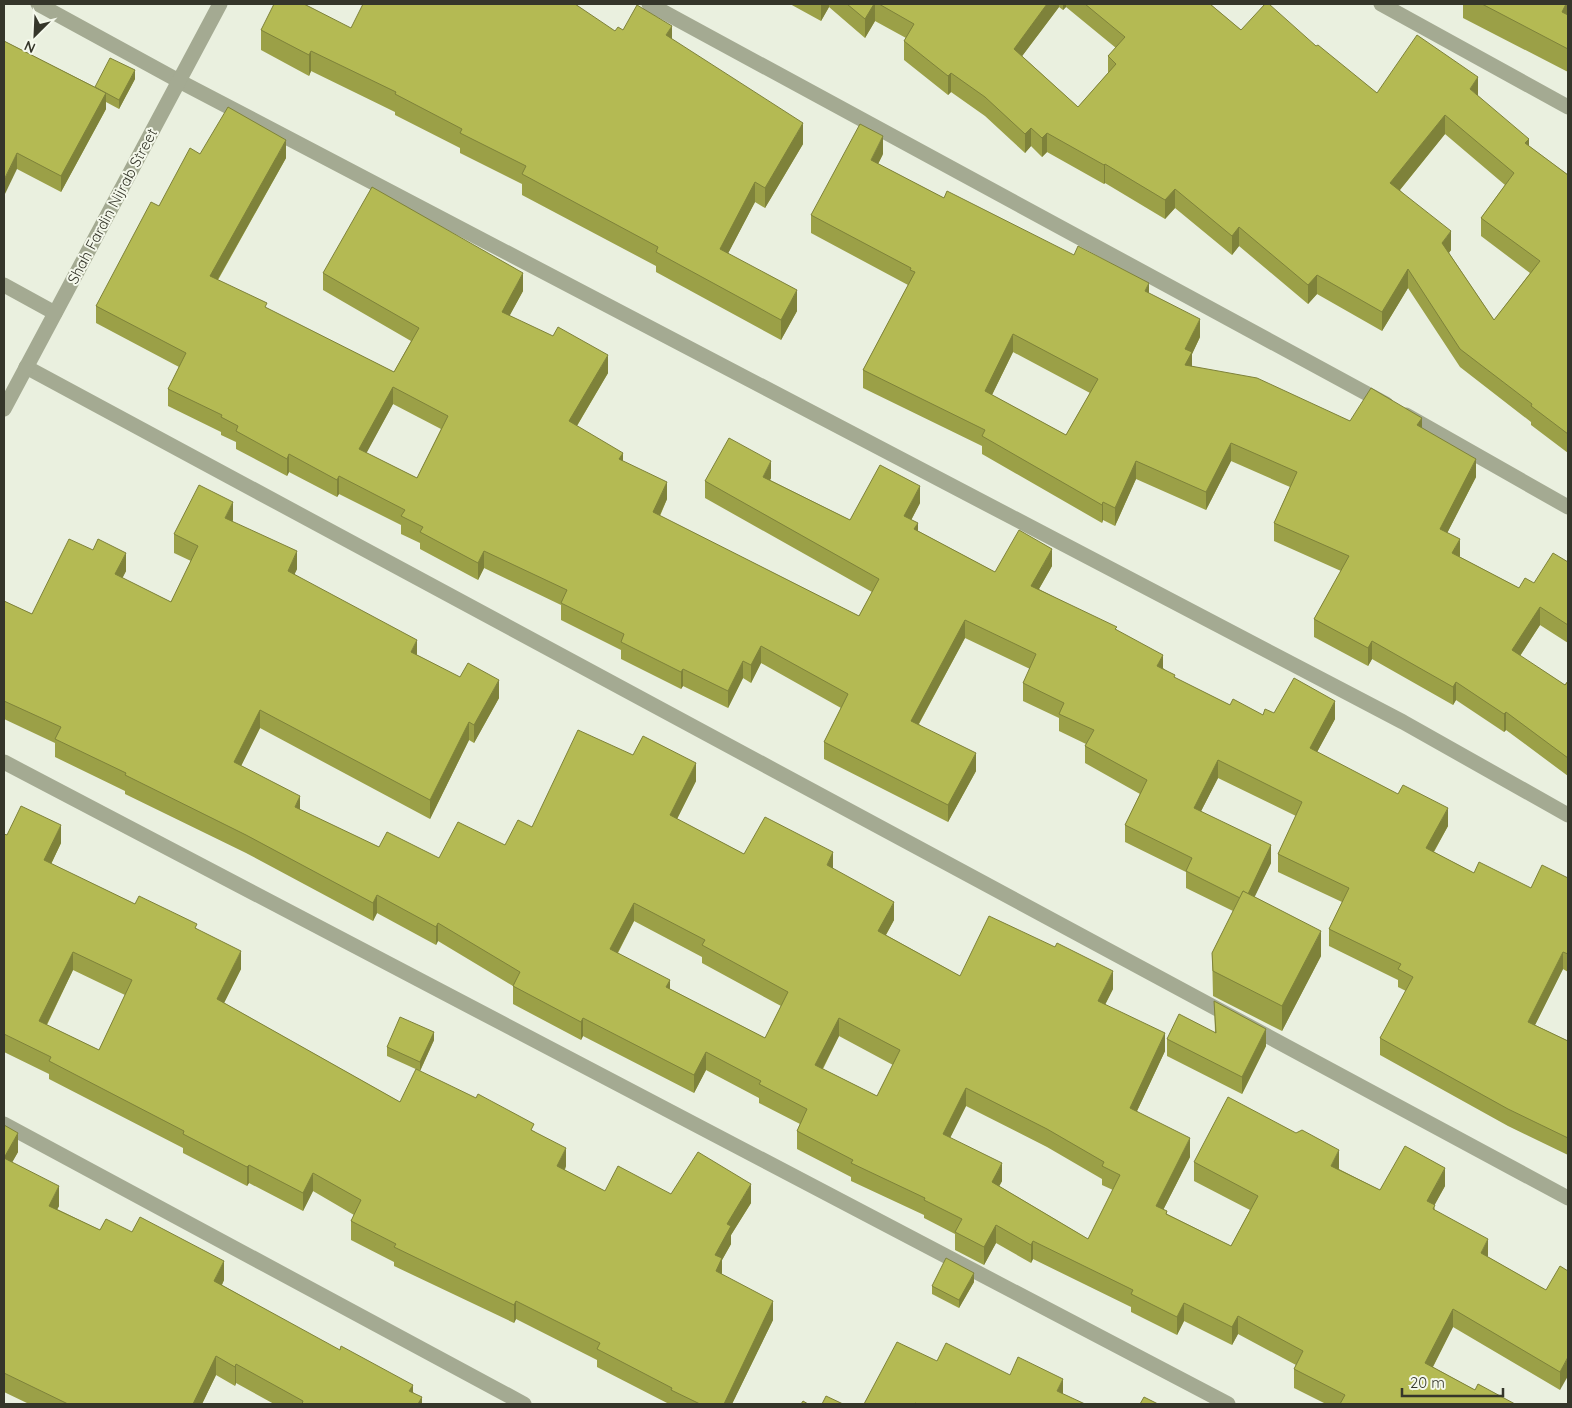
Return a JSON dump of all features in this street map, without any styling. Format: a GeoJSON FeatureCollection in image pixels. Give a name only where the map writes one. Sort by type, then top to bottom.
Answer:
{"type":"FeatureCollection","features":[{"type":"Feature","properties":{"kind":"street"},"geometry":{"type":"LineString","coordinates":[[38,4],[179,81],[1403,722],[1568,815]]}},
{"type":"Feature","properties":{"kind":"street","name":"Shah Fardin Nijrab Street"},"geometry":{"type":"LineString","coordinates":[[4,409],[220,4]]}},
{"type":"Feature","properties":{"kind":"street"},"geometry":{"type":"LineString","coordinates":[[649,4],[1362,391],[1568,507]]}},
{"type":"Feature","properties":{"kind":"street"},"geometry":{"type":"LineString","coordinates":[[1381,4],[1568,107]]}},
{"type":"Feature","properties":{"kind":"street"},"geometry":{"type":"LineString","coordinates":[[4,285],[55,312]]}},
{"type":"Feature","properties":{"kind":"street"},"geometry":{"type":"LineString","coordinates":[[26,367],[1568,1198]]}},
{"type":"Feature","properties":{"kind":"street"},"geometry":{"type":"LineString","coordinates":[[4,762],[1228,1404]]}},
{"type":"Feature","properties":{"kind":"street"},"geometry":{"type":"LineString","coordinates":[[4,1124],[524,1404]]}},
{"type":"Feature","properties":{"kind":"building"},"geometry":{"type":"Polygon","coordinates":[[[274,4],[304,4],[351,28],[363,4],[575,4],[615,31],[618,27],[623,30],[637,5],[672,26],[666,35],[803,123],[765,188],[755,182],[720,249],[797,290],[781,320],[656,252],[658,247],[522,174],[526,166],[460,133],[462,129],[395,94],[396,92],[311,51],[309,55],[261,30],[274,4]]]}},
{"type":"Feature","properties":{"kind":"building"},"geometry":{"type":"Polygon","coordinates":[[[847,4],[874,4],[865,19],[847,4]]]}},
{"type":"Feature","properties":{"kind":"building"},"geometry":{"type":"Polygon","coordinates":[[[879,4],[1047,4],[1014,49],[1078,107],[1116,64],[1108,56],[1125,37],[1085,4],[1210,4],[1241,30],[1265,4],[1269,4],[1316,46],[1318,45],[1377,93],[1417,35],[1478,77],[1470,89],[1529,139],[1525,143],[1568,175],[1568,434],[1460,349],[1408,269],[1382,312],[1317,275],[1308,285],[1239,227],[1232,236],[1175,189],[1165,200],[1105,164],[1047,133],[1042,138],[1031,128],[1025,134],[985,97],[951,73],[948,76],[904,41],[914,24],[879,4]],[[1445,115],[1390,183],[1451,231],[1442,243],[1494,320],[1540,261],[1481,218],[1514,173],[1445,115]]]}},
{"type":"Feature","properties":{"kind":"building"},"geometry":{"type":"Polygon","coordinates":[[[1482,4],[1566,4],[1562,12],[1568,15],[1568,49],[1482,4]]]}},
{"type":"Feature","properties":{"kind":"building"},"geometry":{"type":"Polygon","coordinates":[[[4,41],[106,93],[61,176],[17,153],[4,180],[4,41]]]}},
{"type":"Feature","properties":{"kind":"building"},"geometry":{"type":"Polygon","coordinates":[[[110,58],[135,70],[119,100],[95,87],[110,58]]]}},
{"type":"Feature","properties":{"kind":"building"},"geometry":{"type":"Polygon","coordinates":[[[228,107],[286,140],[210,276],[267,303],[265,307],[394,372],[419,328],[323,273],[372,187],[523,273],[502,312],[553,336],[558,327],[608,355],[569,421],[623,453],[619,459],[667,482],[653,512],[859,616],[879,579],[705,481],[729,438],[771,461],[763,477],[850,520],[880,465],[920,486],[904,516],[918,523],[914,529],[995,572],[1019,530],[1052,549],[1031,586],[1117,627],[1115,629],[1163,655],[1157,666],[1175,675],[1174,677],[1230,705],[1233,699],[1263,715],[1265,709],[1274,713],[1294,678],[1335,701],[1310,748],[1398,794],[1403,785],[1448,808],[1426,848],[1474,873],[1479,862],[1531,888],[1542,865],[1568,878],[1568,954],[1563,952],[1528,1022],[1568,1041],[1568,1138],[1508,1109],[1380,1038],[1413,977],[1398,969],[1401,964],[1329,929],[1349,888],[1278,854],[1302,802],[1218,760],[1194,808],[1271,845],[1248,894],[1243,891],[1240,898],[1186,871],[1192,858],[1125,825],[1147,780],[1085,746],[1094,730],[1059,714],[1064,703],[1023,683],[1036,654],[965,620],[911,721],[976,753],[948,805],[824,742],[848,694],[761,646],[751,665],[743,661],[728,691],[683,669],[681,672],[621,642],[624,634],[561,603],[567,590],[484,551],[478,563],[420,532],[423,527],[401,516],[405,510],[339,476],[337,480],[289,454],[287,459],[236,431],[238,426],[221,417],[222,415],[168,389],[186,353],[96,306],[151,202],[159,206],[190,148],[200,154],[228,107]],[[393,387],[359,449],[417,478],[448,416],[393,387]]]}},
{"type":"Feature","properties":{"kind":"building"},"geometry":{"type":"Polygon","coordinates":[[[860,124],[883,136],[871,160],[944,198],[947,191],[1074,255],[1078,246],[1149,283],[1145,291],[1200,319],[1185,349],[1192,352],[1185,365],[1257,378],[1350,421],[1371,388],[1422,418],[1417,425],[1476,459],[1440,529],[1460,539],[1452,553],[1519,588],[1525,578],[1534,583],[1553,553],[1568,562],[1568,625],[1540,607],[1512,650],[1565,685],[1568,681],[1568,758],[1506,712],[1504,714],[1456,682],[1453,687],[1372,641],[1368,648],[1314,619],[1349,556],[1274,523],[1297,472],[1231,443],[1206,492],[1136,461],[1115,508],[1103,502],[1102,505],[982,436],[985,430],[863,370],[915,272],[910,270],[911,268],[811,215],[860,124]],[[1013,334],[985,391],[1066,435],[1098,379],[1013,334]]]}},
{"type":"Feature","properties":{"kind":"building"},"geometry":{"type":"Polygon","coordinates":[[[199,485],[233,502],[225,518],[297,551],[288,571],[417,640],[411,652],[460,677],[468,663],[499,680],[474,725],[469,722],[430,800],[260,710],[234,762],[300,796],[295,807],[379,847],[387,832],[439,858],[458,822],[505,845],[518,820],[532,827],[578,730],[633,755],[643,736],[696,763],[670,815],[744,854],[765,817],[833,852],[827,865],[894,902],[878,931],[960,976],[989,916],[1055,947],[1057,943],[1113,971],[1098,1001],[1165,1033],[1130,1108],[1190,1138],[1156,1206],[1167,1211],[1166,1214],[1231,1246],[1258,1196],[1194,1162],[1228,1097],[1296,1133],[1302,1130],[1339,1150],[1331,1166],[1380,1190],[1405,1146],[1445,1168],[1427,1201],[1435,1205],[1433,1209],[1488,1239],[1481,1253],[1546,1290],[1560,1266],[1568,1271],[1568,1357],[1560,1372],[1453,1309],[1425,1363],[1475,1390],[1478,1384],[1515,1404],[1340,1404],[1345,1395],[1294,1369],[1303,1351],[1238,1316],[1232,1327],[1184,1303],[1177,1317],[1131,1294],[1133,1290],[1033,1241],[1031,1245],[996,1225],[984,1247],[955,1232],[962,1219],[924,1200],[925,1198],[851,1163],[853,1160],[797,1131],[807,1109],[759,1084],[761,1081],[706,1052],[694,1075],[583,1018],[581,1022],[513,986],[520,972],[438,923],[436,927],[377,895],[373,903],[246,835],[125,775],[126,773],[55,739],[61,727],[4,701],[4,601],[32,614],[69,539],[93,550],[98,539],[126,553],[115,574],[171,602],[198,546],[174,534],[199,485]],[[634,903],[610,949],[670,980],[666,987],[765,1038],[788,992],[702,945],[705,940],[634,903]],[[839,1018],[815,1065],[877,1096],[900,1050],[839,1018]],[[966,1088],[943,1134],[1002,1163],[992,1182],[1088,1239],[1120,1175],[1102,1166],[1104,1162],[1047,1129],[966,1088]]]}},
{"type":"Feature","properties":{"kind":"building"},"geometry":{"type":"Polygon","coordinates":[[[21,806],[61,825],[44,860],[135,904],[139,896],[197,924],[195,928],[241,951],[217,999],[400,1102],[416,1069],[476,1098],[478,1094],[534,1124],[531,1130],[566,1148],[557,1166],[605,1191],[618,1166],[671,1194],[698,1152],[751,1184],[727,1224],[731,1226],[715,1255],[722,1258],[716,1271],[773,1301],[724,1404],[700,1404],[597,1349],[600,1343],[516,1301],[514,1305],[394,1247],[396,1244],[351,1221],[361,1200],[313,1173],[303,1193],[183,1134],[184,1131],[49,1061],[51,1057],[4,1034],[4,834],[7,835],[21,806]],[[73,952],[39,1021],[99,1050],[132,980],[73,952]]]}},
{"type":"Feature","properties":{"kind":"building"},"geometry":{"type":"Polygon","coordinates":[[[1243,891],[1321,931],[1282,1006],[1213,971],[1212,953],[1243,891]]]}},
{"type":"Feature","properties":{"kind":"building"},"geometry":{"type":"Polygon","coordinates":[[[1214,1001],[1266,1029],[1242,1077],[1167,1039],[1179,1014],[1216,1033],[1214,1001]]]}},
{"type":"Feature","properties":{"kind":"building"},"geometry":{"type":"Polygon","coordinates":[[[400,1017],[434,1032],[420,1062],[387,1047],[400,1017]]]}},
{"type":"Feature","properties":{"kind":"building"},"geometry":{"type":"Polygon","coordinates":[[[4,1125],[18,1133],[4,1158],[4,1125]]]}},
{"type":"Feature","properties":{"kind":"building"},"geometry":{"type":"Polygon","coordinates":[[[4,1158],[59,1186],[49,1206],[100,1230],[106,1219],[132,1232],[140,1217],[224,1261],[214,1281],[340,1350],[341,1346],[413,1385],[409,1391],[422,1397],[418,1404],[302,1404],[303,1401],[236,1364],[235,1367],[216,1356],[193,1404],[68,1404],[4,1373],[4,1158]]]}},
{"type":"Feature","properties":{"kind":"building"},"geometry":{"type":"Polygon","coordinates":[[[946,1258],[974,1273],[959,1300],[932,1286],[946,1258]]]}},
{"type":"Feature","properties":{"kind":"building"},"geometry":{"type":"Polygon","coordinates":[[[897,1342],[937,1361],[946,1343],[1010,1375],[1018,1357],[1063,1379],[1057,1391],[1085,1404],[864,1404],[897,1342]]]}},
{"type":"Feature","properties":{"kind":"building"},"geometry":{"type":"Polygon","coordinates":[[[826,1396],[843,1404],[822,1404],[826,1396]]]}},
{"type":"Feature","properties":{"kind":"building"},"geometry":{"type":"Polygon","coordinates":[[[1144,1397],[1158,1404],[1140,1404],[1144,1397]]]}}]}
